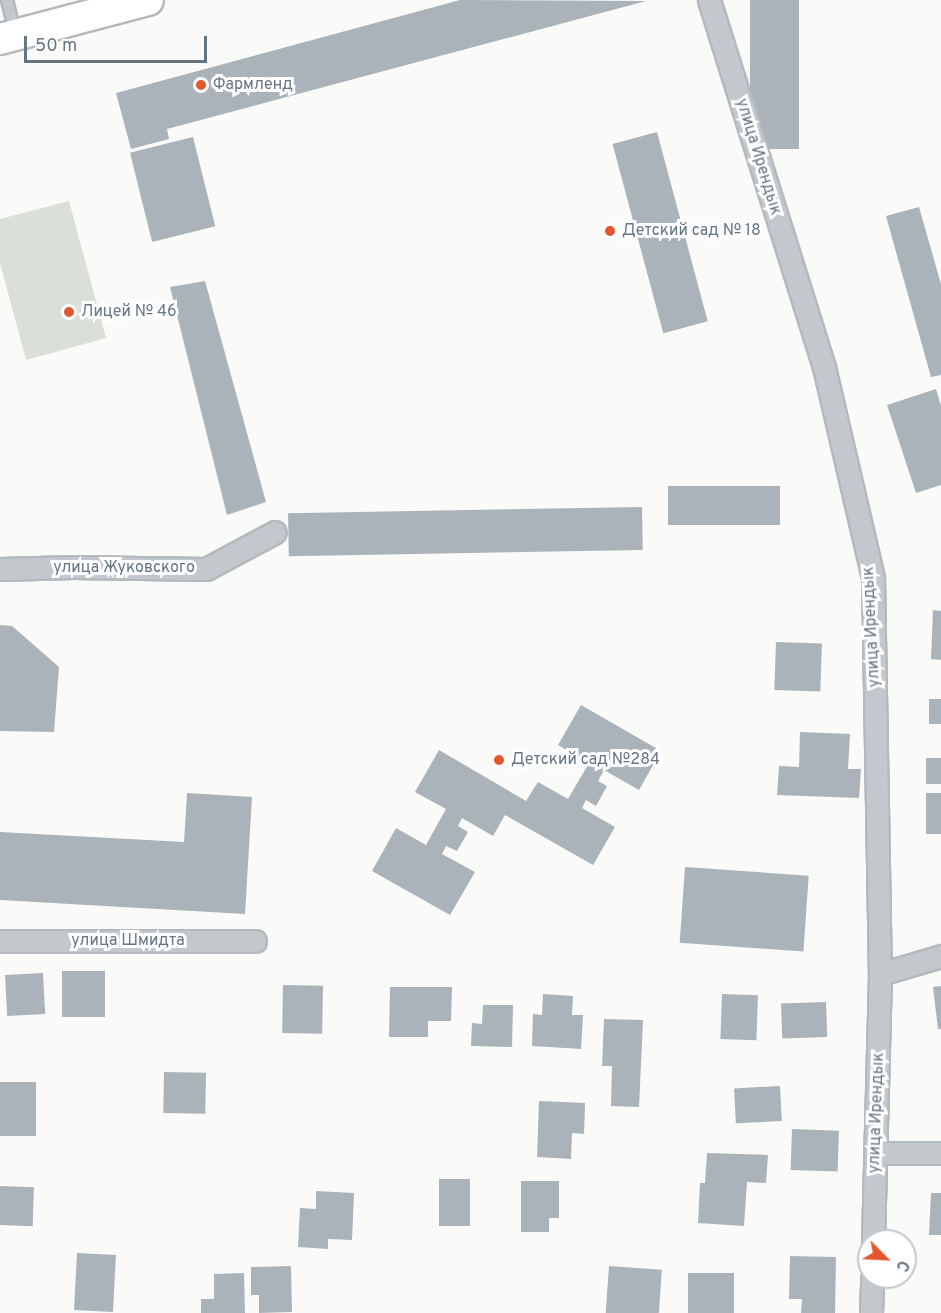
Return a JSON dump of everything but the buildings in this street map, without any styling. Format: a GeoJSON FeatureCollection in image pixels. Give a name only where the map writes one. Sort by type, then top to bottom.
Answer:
{"type":"FeatureCollection","features":[{"type":"Feature","properties":{"kind":"main road"},"geometry":{"type":"LineString","coordinates":[[8,37],[148,0]]}},
{"type":"Feature","properties":{"kind":"street","name":"улица Ирендык"},"geometry":{"type":"LineString","coordinates":[[709,0],[824,367],[873,578],[880,974],[873,1229]]}},
{"type":"Feature","properties":{"kind":"street","name":"улица Жуковского"},"geometry":{"type":"LineString","coordinates":[[0,569],[74,567],[206,569],[275,532]]}},
{"type":"Feature","properties":{"kind":"street","name":"улица Шмидта"},"geometry":{"type":"LineString","coordinates":[[0,941],[255,941]]}},
{"type":"Feature","properties":{"kind":"street"},"geometry":{"type":"LineString","coordinates":[[880,974],[941,956]]}},
{"type":"Feature","properties":{"kind":"street"},"geometry":{"type":"LineString","coordinates":[[876,1153],[941,1152]]}},
{"type":"Feature","properties":{"kind":"street"},"geometry":{"type":"LineString","coordinates":[[871,1313],[872,1289]]}},
{"type":"Feature","properties":{"kind":"lane"},"geometry":{"type":"LineString","coordinates":[[7,0],[8,37]]}},
{"type":"Feature","properties":{"kind":"shaded area"},"geometry":{"type":"Polygon","coordinates":[[[69,201],[106,338],[26,360],[0,263],[0,219],[69,201]]]}},
{"type":"Feature","properties":{"kind":"place","name":"Фармленд"},"geometry":{"type":"Point","coordinates":[201,85]}},
{"type":"Feature","properties":{"kind":"place","name":"Детский сад № 18"},"geometry":{"type":"Point","coordinates":[610,231]}},
{"type":"Feature","properties":{"kind":"place","name":"Лицей № 46"},"geometry":{"type":"Point","coordinates":[69,312]}},
{"type":"Feature","properties":{"kind":"place","name":"Детский сад №284"},"geometry":{"type":"Point","coordinates":[499,760]}}]}
